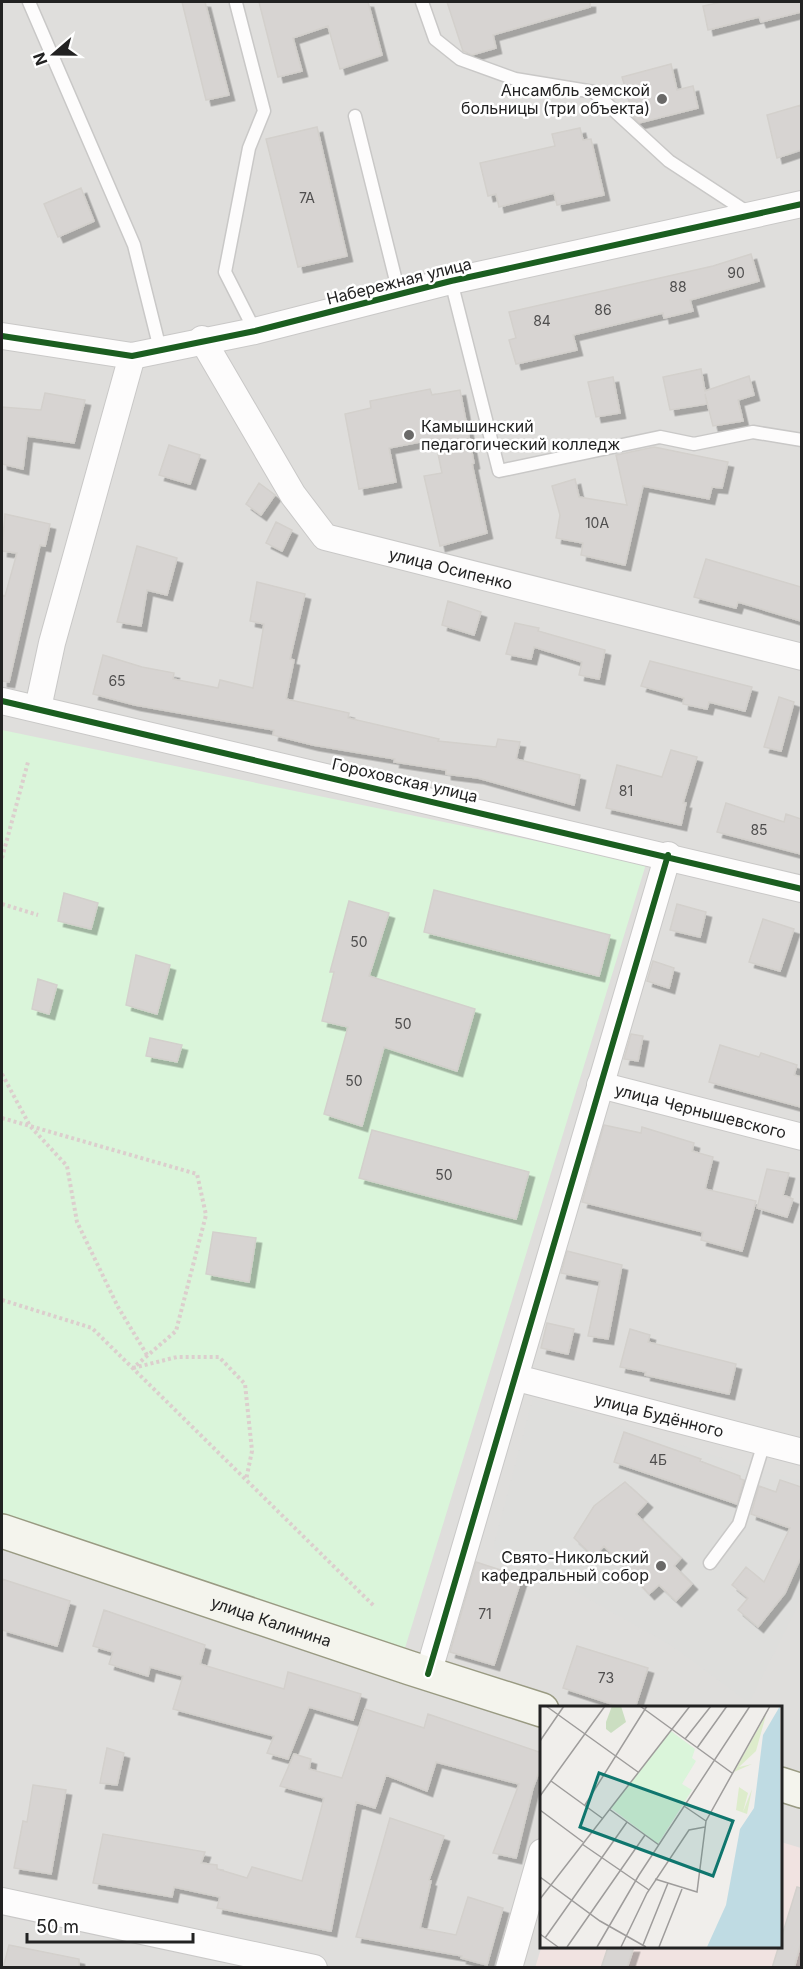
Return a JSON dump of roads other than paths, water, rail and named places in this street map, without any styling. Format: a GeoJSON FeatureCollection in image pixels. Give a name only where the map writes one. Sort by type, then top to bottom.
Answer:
{"type":"FeatureCollection","features":[{"type":"Feature","properties":{"kind":"street","name":"Набережная улица"},"geometry":{"type":"LineString","coordinates":[[2,336],[132,356],[202,339],[255,331],[399,293],[801,204]]}},
{"type":"Feature","properties":{"kind":"street","name":"улица Осипенко"},"geometry":{"type":"LineString","coordinates":[[202,339],[293,495],[325,537],[801,657]]}},
{"type":"Feature","properties":{"kind":"street"},"geometry":{"type":"LineString","coordinates":[[38,708],[52,643],[132,356]]}},
{"type":"Feature","properties":{"kind":"street","name":"Гороховская улица"},"geometry":{"type":"LineString","coordinates":[[2,701],[668,855],[801,889]]}},
{"type":"Feature","properties":{"kind":"street"},"geometry":{"type":"LineString","coordinates":[[428,1674],[517,1378],[668,855]]}},
{"type":"Feature","properties":{"kind":"street","name":"улица Чернышевского"},"geometry":{"type":"LineString","coordinates":[[600,1085],[801,1137]]}},
{"type":"Feature","properties":{"kind":"street","name":"улица Будённого"},"geometry":{"type":"LineString","coordinates":[[517,1378],[801,1452]]}},
{"type":"Feature","properties":{"kind":"street","name":"улица Калинина"},"geometry":{"type":"LineString","coordinates":[[2,1531],[540,1709]]}},
{"type":"Feature","properties":{"kind":"street"},"geometry":{"type":"LineString","coordinates":[[782,1785],[801,1791]]}},
{"type":"Feature","properties":{"kind":"street"},"geometry":{"type":"LineString","coordinates":[[509,1968],[540,1859]]}},
{"type":"Feature","properties":{"kind":"street"},"geometry":{"type":"LineString","coordinates":[[2,1901],[314,1968]]}},
{"type":"Feature","properties":{"kind":"lane"},"geometry":{"type":"LineString","coordinates":[[29,2],[134,245],[160,349]]}},
{"type":"Feature","properties":{"kind":"lane"},"geometry":{"type":"LineString","coordinates":[[422,2],[435,39],[460,59],[515,79],[594,92],[669,161],[750,215]]}},
{"type":"Feature","properties":{"kind":"lane"},"geometry":{"type":"LineString","coordinates":[[236,3],[264,111],[249,148],[225,272],[255,331]]}},
{"type":"Feature","properties":{"kind":"lane"},"geometry":{"type":"LineString","coordinates":[[355,116],[399,293]]}},
{"type":"Feature","properties":{"kind":"lane"},"geometry":{"type":"LineString","coordinates":[[451,281],[499,471],[660,437],[694,444],[753,432],[801,440]]}},
{"type":"Feature","properties":{"kind":"lane"},"geometry":{"type":"LineString","coordinates":[[710,1563],[739,1524],[764,1443]]}},
{"type":"Feature","properties":{"kind":"place","name":"Ансамбль земской больницы (три объекта)"},"geometry":{"type":"Point","coordinates":[662,99]}},
{"type":"Feature","properties":{"kind":"place","name":"Камышинский педагогический колледж"},"geometry":{"type":"Point","coordinates":[409,435]}},
{"type":"Feature","properties":{"kind":"place","name":"Свято-Никольский кафедральный собор"},"geometry":{"type":"Point","coordinates":[661,1566]}}]}
